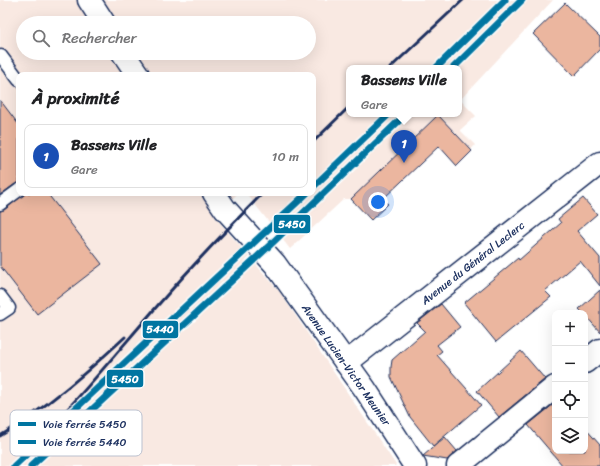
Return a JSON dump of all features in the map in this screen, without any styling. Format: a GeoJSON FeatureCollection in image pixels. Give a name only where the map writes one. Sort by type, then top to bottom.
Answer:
{"type":"FeatureCollection","features":[{"type":"Feature","properties":{"kind":"street"},"geometry":{"type":"LineString","coordinates":[[89,0],[99,16]]}},
{"type":"Feature","properties":{"kind":"street"},"geometry":{"type":"LineString","coordinates":[[128,60],[136,72]]}},
{"type":"Feature","properties":{"kind":"street","name":"Avenue du Général Leclerc"},"geometry":{"type":"LineString","coordinates":[[346,363],[600,163]]}},
{"type":"Feature","properties":{"kind":"street","name":"Avenue Lucien-Victor Meunier"},"geometry":{"type":"LineString","coordinates":[[216,196],[225,209],[275,264],[346,363],[415,466]]}},
{"type":"Feature","properties":{"kind":"street"},"geometry":{"type":"LineString","coordinates":[[588,360],[600,350]]}},
{"type":"Feature","properties":{"kind":"street"},"geometry":{"type":"LineString","coordinates":[[458,466],[552,389]]}},
{"type":"Feature","properties":{"kind":"lane"},"geometry":{"type":"LineString","coordinates":[[0,57],[1,56],[16,76]]}},
{"type":"Feature","properties":{"kind":"lane"},"geometry":{"type":"LineString","coordinates":[[0,204],[16,192]]}},
{"type":"Feature","properties":{"kind":"lane"},"geometry":{"type":"LineString","coordinates":[[0,296],[9,308],[0,314]]}},
{"type":"Feature","properties":{"kind":"shaded area"},"geometry":{"type":"Polygon","coordinates":[[[0,0],[553,0],[462,98],[462,65],[346,65],[346,117],[436,117],[351,199],[344,199],[290,249],[248,196],[316,196],[316,72],[16,72],[16,196],[235,196],[215,217],[279,291],[396,465],[0,466],[0,0]]]}},
{"type":"Feature","properties":{"kind":"shaded area"},"geometry":{"type":"Polygon","coordinates":[[[462,102],[476,116],[460,130],[475,145],[471,150],[440,117],[462,117],[462,102]]]}},
{"type":"Feature","properties":{"kind":"building"},"geometry":{"type":"Polygon","coordinates":[[[565,3],[600,37],[600,49],[574,76],[533,34],[565,3]]]}},
{"type":"Feature","properties":{"kind":"building"},"geometry":{"type":"Polygon","coordinates":[[[0,100],[16,121],[16,184],[0,195],[0,100]]]}},
{"type":"Feature","properties":{"kind":"building"},"geometry":{"type":"Polygon","coordinates":[[[436,117],[440,117],[472,151],[457,166],[439,146],[383,199],[388,204],[371,220],[351,199],[436,117]]]}},
{"type":"Feature","properties":{"kind":"building"},"geometry":{"type":"Polygon","coordinates":[[[22,196],[49,196],[102,264],[37,314],[0,266],[0,211],[4,210],[22,196]]]}},
{"type":"Feature","properties":{"kind":"building"},"geometry":{"type":"Polygon","coordinates":[[[583,198],[597,214],[577,231],[600,258],[600,286],[580,261],[545,291],[551,297],[496,342],[464,303],[518,258],[519,260],[561,223],[558,219],[583,198]]]}},
{"type":"Feature","properties":{"kind":"building"},"geometry":{"type":"Polygon","coordinates":[[[600,290],[600,332],[588,318],[588,310],[579,309],[600,290]]]}},
{"type":"Feature","properties":{"kind":"building"},"geometry":{"type":"Polygon","coordinates":[[[441,304],[460,327],[437,345],[442,351],[437,355],[481,405],[433,446],[410,417],[391,377],[391,367],[392,360],[425,331],[417,323],[441,304]]]}},
{"type":"Feature","properties":{"kind":"building"},"geometry":{"type":"Polygon","coordinates":[[[521,351],[545,379],[499,417],[477,391],[521,351]]]}},
{"type":"Feature","properties":{"kind":"building"},"geometry":{"type":"Polygon","coordinates":[[[552,405],[552,453],[528,425],[552,405]]]}},
{"type":"Feature","properties":{"kind":"building"},"geometry":{"type":"Polygon","coordinates":[[[588,431],[600,445],[600,466],[563,466],[553,454],[588,454],[588,431]]]}},
{"type":"Feature","properties":{"kind":"building"},"geometry":{"type":"Polygon","coordinates":[[[445,437],[457,451],[447,460],[423,456],[445,437]]]}},
{"type":"Feature","properties":{"kind":"railway"},"geometry":{"type":"LineString","coordinates":[[393,65],[463,0]]}},
{"type":"Feature","properties":{"kind":"railway"},"geometry":{"type":"LineString","coordinates":[[316,139],[346,110]]}},
{"type":"Feature","properties":{"kind":"railway"},"geometry":{"type":"LineString","coordinates":[[66,410],[184,276],[260,196]]}},
{"type":"Feature","properties":{"kind":"railway"},"geometry":{"type":"LineString","coordinates":[[38,410],[65,390],[125,337]]}},
{"type":"Feature","properties":{"kind":"railway"},"geometry":{"type":"LineString","coordinates":[[0,436],[10,430]]}},
{"type":"Feature","properties":{"kind":"railway"},"geometry":{"type":"LineString","coordinates":[[12,466],[23,456]]}},
{"type":"Feature","properties":{"kind":"rail line","name":"5440"},"geometry":{"type":"LineString","coordinates":[[439,65],[505,0]]}},
{"type":"Feature","properties":{"kind":"rail line","name":"5450"},"geometry":{"type":"LineString","coordinates":[[456,65],[522,0]]}},
{"type":"Feature","properties":{"kind":"rail line","name":"5440"},"geometry":{"type":"LineString","coordinates":[[316,184],[386,117]]}},
{"type":"Feature","properties":{"kind":"rail line","name":"5450"},"geometry":{"type":"LineString","coordinates":[[92,410],[269,246],[403,117]]}},
{"type":"Feature","properties":{"kind":"rail line","name":"5440"},"geometry":{"type":"LineString","coordinates":[[74,410],[304,196]]}},
{"type":"Feature","properties":{"kind":"rail line","name":"5440"},"geometry":{"type":"LineString","coordinates":[[14,466],[25,456]]}},
{"type":"Feature","properties":{"kind":"rail line","name":"5450"},"geometry":{"type":"LineString","coordinates":[[31,466],[42,456]]}},
{"type":"Feature","properties":{"kind":"place","name":"Bassens Ville"},"geometry":{"type":"Point","coordinates":[404,163]}}]}
